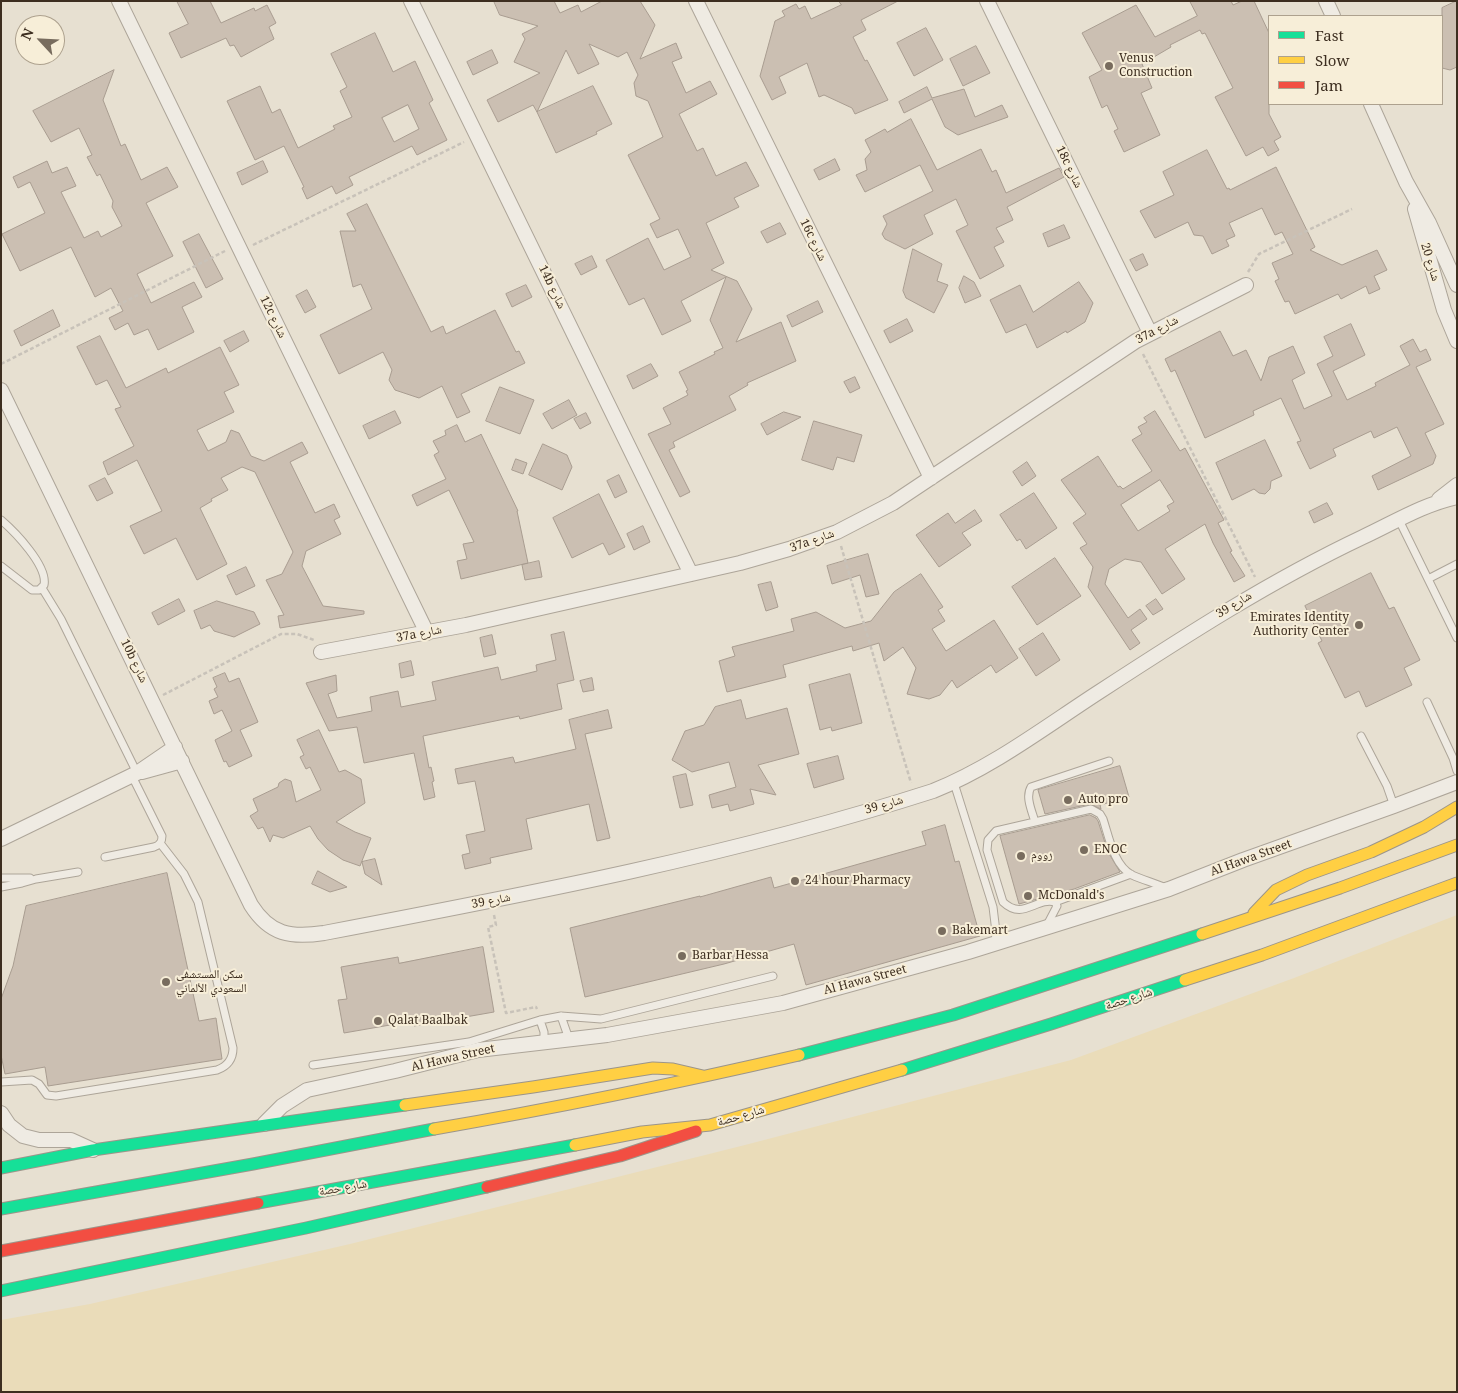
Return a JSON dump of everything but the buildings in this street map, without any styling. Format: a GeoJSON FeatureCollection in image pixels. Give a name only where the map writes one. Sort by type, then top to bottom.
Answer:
{"type":"FeatureCollection","features":[{"type":"Feature","properties":{"kind":"main road"},"geometry":{"type":"LineString","coordinates":[[1250,916],[1276,890],[1307,875],[1371,852],[1424,827],[1457,807]]}},
{"type":"Feature","properties":{"kind":"main road"},"geometry":{"type":"LineString","coordinates":[[1,1209],[529,1113],[833,1046],[953,1015],[1163,948],[1250,916],[1340,888],[1457,845]]}},
{"type":"Feature","properties":{"kind":"main road","name":"شارع حصة"},"geometry":{"type":"LineString","coordinates":[[1,1251],[642,1132],[710,1125],[938,1059],[1164,988],[1262,955],[1457,883]]}},
{"type":"Feature","properties":{"kind":"main road"},"geometry":{"type":"LineString","coordinates":[[1,1168],[93,1150],[264,1124],[533,1087],[628,1071],[653,1068],[673,1069],[703,1076]]}},
{"type":"Feature","properties":{"kind":"main road"},"geometry":{"type":"LineString","coordinates":[[1,1291],[310,1228],[449,1197],[644,1149],[710,1125]]}},
{"type":"Feature","properties":{"kind":"main road"},"geometry":{"type":"LineString","coordinates":[[1,1160],[57,1157]]}},
{"type":"Feature","properties":{"kind":"street","name":"12c شارع"},"geometry":{"type":"LineString","coordinates":[[119,1],[427,633]]}},
{"type":"Feature","properties":{"kind":"street","name":"14b شارع"},"geometry":{"type":"LineString","coordinates":[[411,1],[691,574]]}},
{"type":"Feature","properties":{"kind":"street","name":"16c شارع"},"geometry":{"type":"LineString","coordinates":[[696,1],[931,478]]}},
{"type":"Feature","properties":{"kind":"street","name":"18c شارع"},"geometry":{"type":"LineString","coordinates":[[987,1],[1150,332]]}},
{"type":"Feature","properties":{"kind":"street"},"geometry":{"type":"LineString","coordinates":[[1326,1],[1332,15]]}},
{"type":"Feature","properties":{"kind":"street","name":"شارع 20"},"geometry":{"type":"LineString","coordinates":[[1371,105],[1406,182],[1432,230],[1457,285]]}},
{"type":"Feature","properties":{"kind":"street","name":"شارع 20"},"geometry":{"type":"LineString","coordinates":[[1406,182],[1444,310],[1457,341]]}},
{"type":"Feature","properties":{"kind":"street","name":"37a شارع"},"geometry":{"type":"LineString","coordinates":[[325,651],[427,633],[740,563],[789,550],[837,532],[893,503],[1150,332],[1242,287]]}},
{"type":"Feature","properties":{"kind":"street","name":"10b شارع"},"geometry":{"type":"LineString","coordinates":[[1,390],[252,905],[257,914],[273,928]]}},
{"type":"Feature","properties":{"kind":"street","name":"شارع 39"},"geometry":{"type":"LineString","coordinates":[[1433,504],[1457,485]]}},
{"type":"Feature","properties":{"kind":"street","name":"شارع 39"},"geometry":{"type":"LineString","coordinates":[[273,928],[283,933],[307,936],[588,882],[716,852],[915,797],[954,783],[991,762],[1195,629],[1261,590],[1339,548],[1433,504],[1457,497]]}},
{"type":"Feature","properties":{"kind":"street"},"geometry":{"type":"LineString","coordinates":[[1,840],[134,774],[175,747]]}},
{"type":"Feature","properties":{"kind":"street"},"geometry":{"type":"LineString","coordinates":[[134,774],[182,761]]}},
{"type":"Feature","properties":{"kind":"street","name":"Al Hawa Street"},"geometry":{"type":"LineString","coordinates":[[264,1124],[282,1106],[307,1090],[405,1069],[478,1050],[607,1035],[783,1002],[995,944],[1169,888],[1457,782]]}},
{"type":"Feature","properties":{"kind":"street"},"geometry":{"type":"LineString","coordinates":[[1,1113],[9,1125],[23,1136],[39,1140],[71,1140],[93,1150]]}},
{"type":"Feature","properties":{"kind":"lane"},"geometry":{"type":"LineString","coordinates":[[1,520],[17,536],[35,560],[45,578],[42,588],[61,619],[162,836],[160,843],[154,847],[105,857]]}},
{"type":"Feature","properties":{"kind":"lane"},"geometry":{"type":"LineString","coordinates":[[1399,520],[1457,638]]}},
{"type":"Feature","properties":{"kind":"lane"},"geometry":{"type":"LineString","coordinates":[[1428,579],[1457,564]]}},
{"type":"Feature","properties":{"kind":"lane"},"geometry":{"type":"LineString","coordinates":[[1,566],[32,590],[42,588]]}},
{"type":"Feature","properties":{"kind":"lane"},"geometry":{"type":"LineString","coordinates":[[1427,702],[1453,758],[1457,771]]}},
{"type":"Feature","properties":{"kind":"lane"},"geometry":{"type":"LineString","coordinates":[[1361,736],[1387,786],[1394,806]]}},
{"type":"Feature","properties":{"kind":"lane"},"geometry":{"type":"LineString","coordinates":[[1035,822],[1028,797],[1031,787],[1109,761]]}},
{"type":"Feature","properties":{"kind":"lane"},"geometry":{"type":"LineString","coordinates":[[954,783],[993,907],[996,932],[995,944]]}},
{"type":"Feature","properties":{"kind":"lane"},"geometry":{"type":"LineString","coordinates":[[1131,874],[1055,902],[1050,901],[1019,910],[1003,902],[987,850],[988,840],[996,831],[1085,809],[1096,811],[1103,819],[1118,860],[1131,874],[1169,888]]}},
{"type":"Feature","properties":{"kind":"lane"},"geometry":{"type":"LineString","coordinates":[[1,1082],[32,1080],[39,1084],[47,1095],[56,1096],[217,1070],[223,1068],[231,1060],[233,1048],[198,902],[184,874],[160,843]]}},
{"type":"Feature","properties":{"kind":"lane"},"geometry":{"type":"LineString","coordinates":[[1,887],[78,872]]}},
{"type":"Feature","properties":{"kind":"lane"},"geometry":{"type":"LineString","coordinates":[[1,878],[36,879]]}},
{"type":"Feature","properties":{"kind":"lane"},"geometry":{"type":"LineString","coordinates":[[1044,929],[1057,906],[1055,902]]}},
{"type":"Feature","properties":{"kind":"lane"},"geometry":{"type":"LineString","coordinates":[[313,1065],[469,1042],[540,1020],[561,1016],[601,1019],[773,976]]}},
{"type":"Feature","properties":{"kind":"lane"},"geometry":{"type":"LineString","coordinates":[[561,1016],[569,1040]]}},
{"type":"Feature","properties":{"kind":"lane"},"geometry":{"type":"LineString","coordinates":[[540,1020],[544,1032],[544,1042]]}},
{"type":"Feature","properties":{"kind":"path"},"geometry":{"type":"LineString","coordinates":[[1,364],[239,248],[478,135]]}},
{"type":"Feature","properties":{"kind":"path"},"geometry":{"type":"LineString","coordinates":[[1242,287],[1258,254],[1352,209]]}},
{"type":"Feature","properties":{"kind":"path"},"geometry":{"type":"LineString","coordinates":[[1136,341],[1261,590]]}},
{"type":"Feature","properties":{"kind":"path"},"geometry":{"type":"LineString","coordinates":[[837,532],[915,797]]}},
{"type":"Feature","properties":{"kind":"path"},"geometry":{"type":"LineString","coordinates":[[153,701],[281,634],[297,634],[314,639],[325,651]]}},
{"type":"Feature","properties":{"kind":"path"},"geometry":{"type":"LineString","coordinates":[[491,901],[496,925],[488,927],[506,1013],[536,1007],[540,1020]]}},
{"type":"Feature","properties":{"kind":"sand"},"geometry":{"type":"Polygon","coordinates":[[[1457,915],[1457,1392],[1,1392],[1,1320],[90,1304],[350,1244],[745,1145],[1071,1060],[1294,978],[1457,915]]]}},
{"type":"Feature","properties":{"kind":"traffic: fast"},"geometry":{"type":"LineString","coordinates":[[799,1055],[953,1015],[1202,934]]}},
{"type":"Feature","properties":{"kind":"traffic: fast"},"geometry":{"type":"LineString","coordinates":[[902,1070],[1185,980]]}},
{"type":"Feature","properties":{"kind":"traffic: fast"},"geometry":{"type":"LineString","coordinates":[[1,1168],[93,1150],[405,1105]]}},
{"type":"Feature","properties":{"kind":"traffic: fast"},"geometry":{"type":"LineString","coordinates":[[1,1209],[253,1164],[434,1129]]}},
{"type":"Feature","properties":{"kind":"traffic: fast"},"geometry":{"type":"LineString","coordinates":[[258,1203],[575,1145]]}},
{"type":"Feature","properties":{"kind":"traffic: fast"},"geometry":{"type":"LineString","coordinates":[[1,1291],[306,1228],[487,1187]]}},
{"type":"Feature","properties":{"kind":"traffic: slow"},"geometry":{"type":"LineString","coordinates":[[1254,913],[1276,890],[1307,875],[1371,852],[1424,827],[1457,807]]}},
{"type":"Feature","properties":{"kind":"traffic: slow"},"geometry":{"type":"LineString","coordinates":[[1202,934],[1340,888],[1457,845]]}},
{"type":"Feature","properties":{"kind":"traffic: slow"},"geometry":{"type":"LineString","coordinates":[[1185,980],[1262,955],[1457,883]]}},
{"type":"Feature","properties":{"kind":"traffic: slow"},"geometry":{"type":"LineString","coordinates":[[434,1129],[617,1095],[799,1055]]}},
{"type":"Feature","properties":{"kind":"traffic: slow"},"geometry":{"type":"LineString","coordinates":[[405,1105],[653,1068],[673,1069],[703,1076]]}},
{"type":"Feature","properties":{"kind":"traffic: slow"},"geometry":{"type":"LineString","coordinates":[[575,1145],[642,1132],[710,1125],[902,1070]]}},
{"type":"Feature","properties":{"kind":"traffic: jam"},"geometry":{"type":"LineString","coordinates":[[487,1187],[620,1156],[696,1131]]}},
{"type":"Feature","properties":{"kind":"traffic: jam"},"geometry":{"type":"LineString","coordinates":[[1,1251],[258,1203]]}},
{"type":"Feature","properties":{"kind":"place","name":"Venus Construction"},"geometry":{"type":"Point","coordinates":[1109,66]}},
{"type":"Feature","properties":{"kind":"place","name":"Emirates Identity Authority Center"},"geometry":{"type":"Point","coordinates":[1359,625]}},
{"type":"Feature","properties":{"kind":"place","name":"Auto pro"},"geometry":{"type":"Point","coordinates":[1068,800]}},
{"type":"Feature","properties":{"kind":"place","name":"ENOC"},"geometry":{"type":"Point","coordinates":[1084,850]}},
{"type":"Feature","properties":{"kind":"place","name":"زووم"},"geometry":{"type":"Point","coordinates":[1021,856]}},
{"type":"Feature","properties":{"kind":"place","name":"24 hour Pharmacy"},"geometry":{"type":"Point","coordinates":[795,881]}},
{"type":"Feature","properties":{"kind":"place","name":"McDonald's"},"geometry":{"type":"Point","coordinates":[1028,896]}},
{"type":"Feature","properties":{"kind":"place","name":"Bakemart"},"geometry":{"type":"Point","coordinates":[942,931]}},
{"type":"Feature","properties":{"kind":"place","name":"Barbar Hessa"},"geometry":{"type":"Point","coordinates":[682,956]}},
{"type":"Feature","properties":{"kind":"place","name":"سكن المستشفى السعودي الألماني"},"geometry":{"type":"Point","coordinates":[166,982]}},
{"type":"Feature","properties":{"kind":"place","name":"Qalat Baalbak"},"geometry":{"type":"Point","coordinates":[378,1021]}}]}
